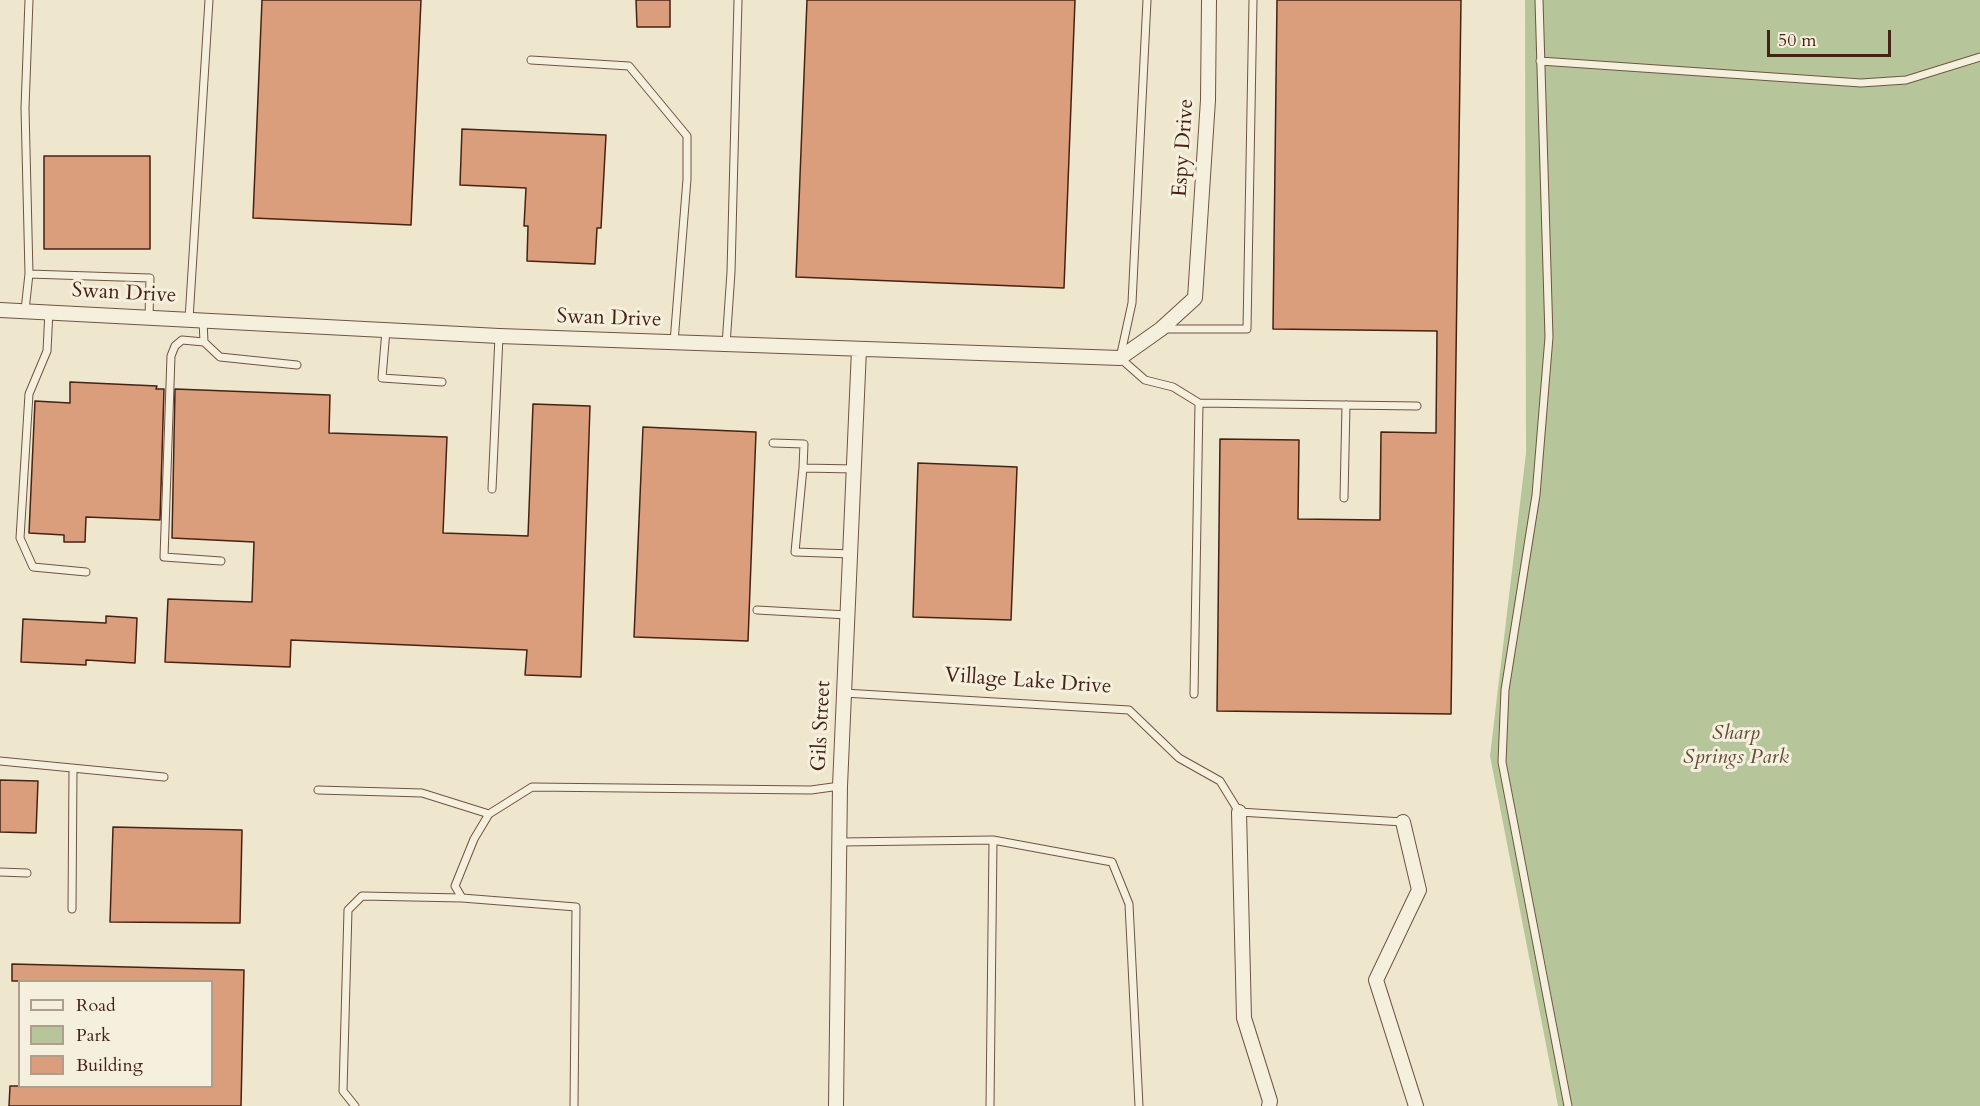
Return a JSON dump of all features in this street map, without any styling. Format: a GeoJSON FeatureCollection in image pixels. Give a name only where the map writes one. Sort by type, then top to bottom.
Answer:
{"type":"FeatureCollection","features":[{"type":"Feature","properties":{"kind":"street","name":"Espy Drive"},"geometry":{"type":"LineString","coordinates":[[1161,329],[1195,298],[1208,100],[1209,0]]}},
{"type":"Feature","properties":{"kind":"street","name":"Swan Drive"},"geometry":{"type":"LineString","coordinates":[[1,307],[499,336],[1120,358]]}},
{"type":"Feature","properties":{"kind":"street"},"geometry":{"type":"LineString","coordinates":[[1120,358],[1161,329]]}},
{"type":"Feature","properties":{"kind":"street","name":"Gils Street"},"geometry":{"type":"LineString","coordinates":[[836,1106],[840,786],[852,554],[859,349]]}},
{"type":"Feature","properties":{"kind":"street"},"geometry":{"type":"LineString","coordinates":[[1239,812],[1244,1018],[1270,1101],[1269,1106]]}},
{"type":"Feature","properties":{"kind":"street"},"geometry":{"type":"LineString","coordinates":[[1402,822],[1419,890],[1376,980],[1416,1106]]}},
{"type":"Feature","properties":{"kind":"lane"},"geometry":{"type":"LineString","coordinates":[[25,310],[29,274],[24,108],[29,0]]}},
{"type":"Feature","properties":{"kind":"lane"},"geometry":{"type":"LineString","coordinates":[[208,0],[196,320],[204,342],[220,357],[297,365]]}},
{"type":"Feature","properties":{"kind":"lane"},"geometry":{"type":"LineString","coordinates":[[726,345],[731,272],[738,0]]}},
{"type":"Feature","properties":{"kind":"lane"},"geometry":{"type":"LineString","coordinates":[[1147,0],[1132,303],[1120,358],[1145,380],[1173,387],[1199,403],[1417,406]]}},
{"type":"Feature","properties":{"kind":"lane"},"geometry":{"type":"LineString","coordinates":[[1161,329],[1247,329],[1253,0]]}},
{"type":"Feature","properties":{"kind":"lane"},"geometry":{"type":"LineString","coordinates":[[1539,0],[1549,337],[1536,495],[1505,690],[1502,762],[1568,1106]]}},
{"type":"Feature","properties":{"kind":"lane"},"geometry":{"type":"LineString","coordinates":[[1540,61],[1861,83],[1906,80],[1980,57]]}},
{"type":"Feature","properties":{"kind":"lane"},"geometry":{"type":"LineString","coordinates":[[531,60],[629,66],[687,136],[687,179],[674,342]]}},
{"type":"Feature","properties":{"kind":"lane"},"geometry":{"type":"LineString","coordinates":[[29,274],[150,278],[149,317]]}},
{"type":"Feature","properties":{"kind":"lane"},"geometry":{"type":"LineString","coordinates":[[49,311],[47,351],[29,394],[20,538],[33,567],[86,572]]}},
{"type":"Feature","properties":{"kind":"lane"},"geometry":{"type":"LineString","coordinates":[[386,330],[382,378],[442,382]]}},
{"type":"Feature","properties":{"kind":"lane"},"geometry":{"type":"LineString","coordinates":[[492,489],[499,336]]}},
{"type":"Feature","properties":{"kind":"lane"},"geometry":{"type":"LineString","coordinates":[[204,342],[182,340],[175,346],[171,356],[164,557],[221,561]]}},
{"type":"Feature","properties":{"kind":"lane"},"geometry":{"type":"LineString","coordinates":[[1194,694],[1199,403]]}},
{"type":"Feature","properties":{"kind":"lane"},"geometry":{"type":"LineString","coordinates":[[1344,498],[1346,405]]}},
{"type":"Feature","properties":{"kind":"lane"},"geometry":{"type":"LineString","coordinates":[[772,443],[804,444],[795,552],[852,554]]}},
{"type":"Feature","properties":{"kind":"lane"},"geometry":{"type":"LineString","coordinates":[[803,468],[855,469]]}},
{"type":"Feature","properties":{"kind":"lane"},"geometry":{"type":"LineString","coordinates":[[757,610],[848,615]]}},
{"type":"Feature","properties":{"kind":"lane","name":"Village Lake Drive"},"geometry":{"type":"LineString","coordinates":[[844,693],[1129,710],[1179,758],[1220,781],[1239,812]]}},
{"type":"Feature","properties":{"kind":"lane"},"geometry":{"type":"LineString","coordinates":[[0,761],[164,777]]}},
{"type":"Feature","properties":{"kind":"lane"},"geometry":{"type":"LineString","coordinates":[[72,909],[74,770]]}},
{"type":"Feature","properties":{"kind":"lane"},"geometry":{"type":"LineString","coordinates":[[462,898],[455,886],[474,838],[489,814],[532,787],[811,790],[840,786]]}},
{"type":"Feature","properties":{"kind":"lane"},"geometry":{"type":"LineString","coordinates":[[318,790],[422,793],[489,814]]}},
{"type":"Feature","properties":{"kind":"lane"},"geometry":{"type":"LineString","coordinates":[[1239,812],[1402,822]]}},
{"type":"Feature","properties":{"kind":"lane"},"geometry":{"type":"LineString","coordinates":[[990,1106],[993,840]]}},
{"type":"Feature","properties":{"kind":"lane"},"geometry":{"type":"LineString","coordinates":[[840,842],[993,840],[1112,862],[1129,904],[1139,1106]]}},
{"type":"Feature","properties":{"kind":"lane"},"geometry":{"type":"LineString","coordinates":[[0,872],[27,873]]}},
{"type":"Feature","properties":{"kind":"lane"},"geometry":{"type":"LineString","coordinates":[[355,1106],[344,1090],[348,910],[362,896],[462,898],[576,907],[574,1106]]}},
{"type":"Feature","properties":{"kind":"green space","name":"Sharp Springs Park"},"geometry":{"type":"Polygon","coordinates":[[[1525,0],[1980,0],[1980,1106],[1558,1106],[1490,756],[1526,453],[1525,0]]]}},
{"type":"Feature","properties":{"kind":"building"},"geometry":{"type":"Polygon","coordinates":[[[262,0],[421,0],[411,225],[253,218],[262,0]]]}},
{"type":"Feature","properties":{"kind":"building"},"geometry":{"type":"Polygon","coordinates":[[[636,0],[670,0],[670,27],[637,27],[636,0]]]}},
{"type":"Feature","properties":{"kind":"building"},"geometry":{"type":"Polygon","coordinates":[[[807,0],[1075,0],[1064,288],[796,277],[807,0]]]}},
{"type":"Feature","properties":{"kind":"building"},"geometry":{"type":"Polygon","coordinates":[[[1277,0],[1461,0],[1451,714],[1217,711],[1220,439],[1299,440],[1298,519],[1380,520],[1381,432],[1436,433],[1437,331],[1273,329],[1277,0]]]}},
{"type":"Feature","properties":{"kind":"building"},"geometry":{"type":"Polygon","coordinates":[[[462,129],[606,135],[601,228],[597,228],[595,264],[527,261],[528,226],[524,226],[526,188],[460,185],[462,129]]]}},
{"type":"Feature","properties":{"kind":"building"},"geometry":{"type":"Polygon","coordinates":[[[44,156],[150,156],[150,249],[44,249],[44,156]]]}},
{"type":"Feature","properties":{"kind":"building"},"geometry":{"type":"Polygon","coordinates":[[[70,382],[157,386],[156,389],[164,389],[160,520],[86,517],[85,542],[64,542],[64,535],[29,533],[35,401],[70,403],[70,382]]]}},
{"type":"Feature","properties":{"kind":"building"},"geometry":{"type":"Polygon","coordinates":[[[175,389],[330,395],[329,433],[447,437],[443,533],[528,536],[533,404],[590,406],[581,677],[525,675],[527,650],[291,640],[290,667],[165,662],[168,599],[252,602],[254,542],[172,538],[175,389]]]}},
{"type":"Feature","properties":{"kind":"building"},"geometry":{"type":"Polygon","coordinates":[[[643,427],[756,432],[748,641],[634,637],[643,427]]]}},
{"type":"Feature","properties":{"kind":"building"},"geometry":{"type":"Polygon","coordinates":[[[918,463],[1017,467],[1011,620],[913,617],[918,463]]]}},
{"type":"Feature","properties":{"kind":"building"},"geometry":{"type":"Polygon","coordinates":[[[106,616],[137,618],[135,663],[86,660],[86,665],[21,662],[23,619],[106,623],[106,616]]]}},
{"type":"Feature","properties":{"kind":"building"},"geometry":{"type":"Polygon","coordinates":[[[0,780],[38,781],[36,833],[0,832],[0,780]]]}},
{"type":"Feature","properties":{"kind":"building"},"geometry":{"type":"Polygon","coordinates":[[[113,827],[242,830],[240,923],[110,922],[113,827]]]}},
{"type":"Feature","properties":{"kind":"building"},"geometry":{"type":"Polygon","coordinates":[[[12,964],[244,970],[241,1106],[9,1106],[10,1086],[18,1086],[18,1088],[213,1088],[213,980],[12,981],[12,964]]]}}]}
